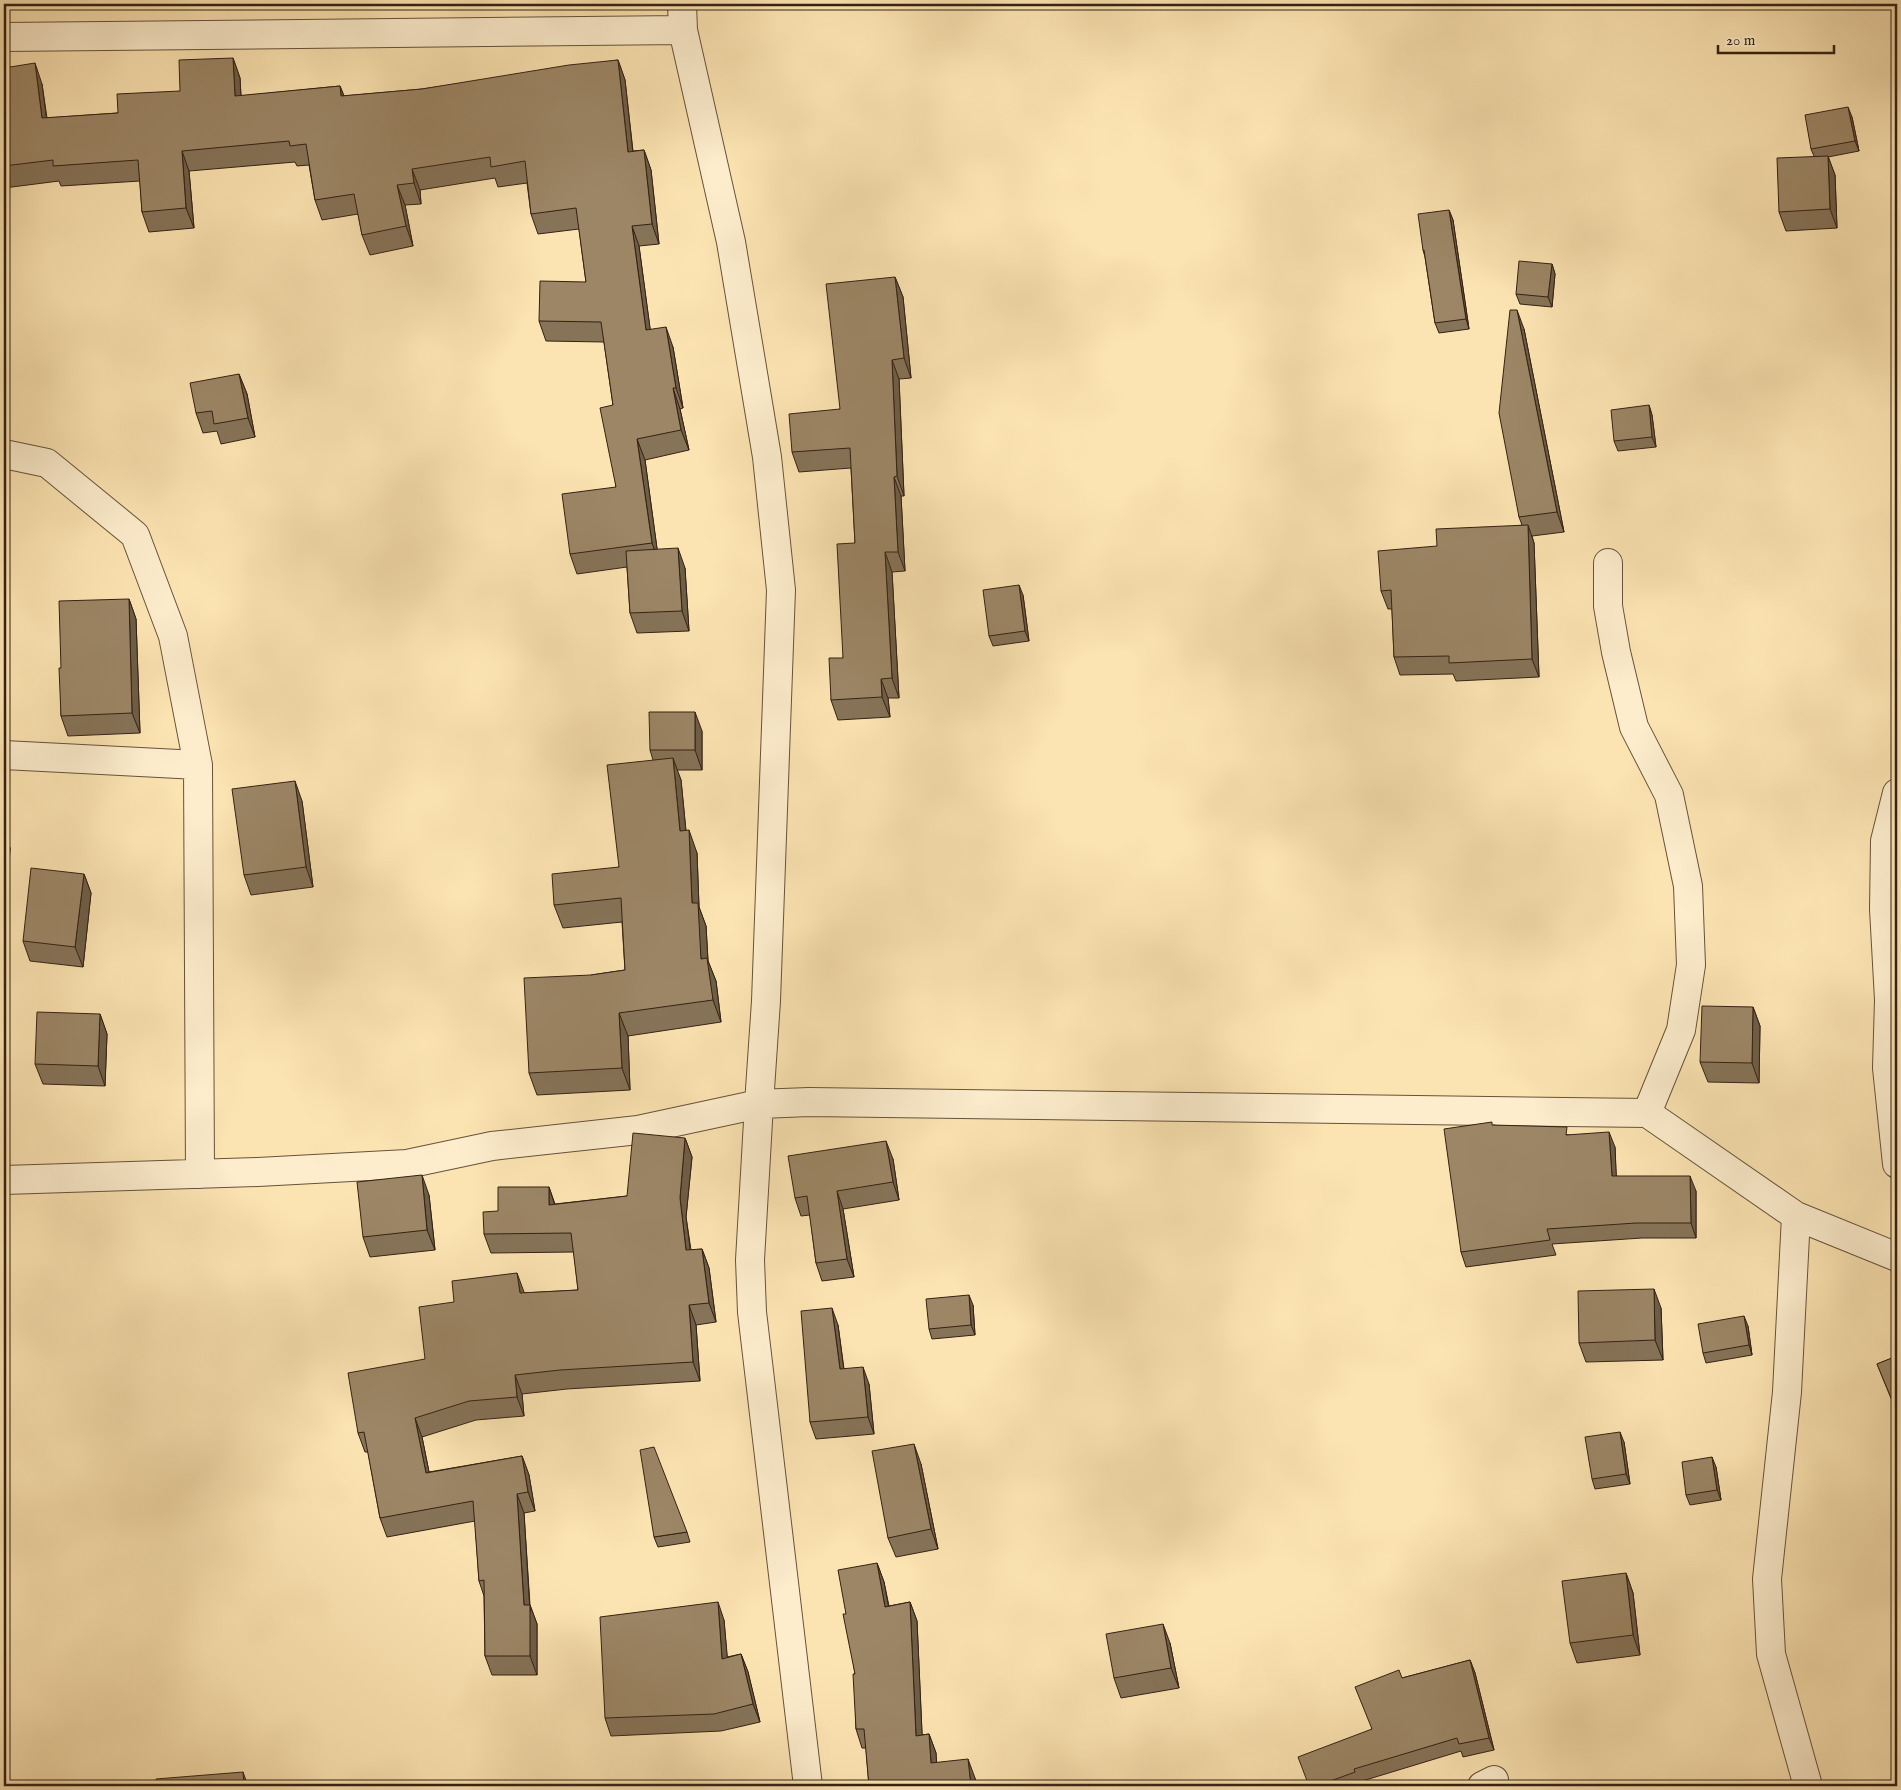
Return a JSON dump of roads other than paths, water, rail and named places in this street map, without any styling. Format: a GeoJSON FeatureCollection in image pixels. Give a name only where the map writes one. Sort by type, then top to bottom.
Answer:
{"type":"FeatureCollection","features":[{"type":"Feature","properties":{"kind":"street"},"geometry":{"type":"LineString","coordinates":[[4,37],[682,17],[731,242],[767,458],[781,590],[766,1001],[750,1260],[752,1312],[808,1786]]}},
{"type":"Feature","properties":{"kind":"street"},"geometry":{"type":"LineString","coordinates":[[4,454],[47,463],[135,535],[173,636],[198,765],[200,1174]]}},
{"type":"Feature","properties":{"kind":"street"},"geometry":{"type":"LineString","coordinates":[[1608,563],[1608,606],[1616,652],[1634,727],[1669,795],[1688,886],[1691,965],[1681,1030],[1647,1113]]}},
{"type":"Feature","properties":{"kind":"street"},"geometry":{"type":"LineString","coordinates":[[4,755],[198,765]]}},
{"type":"Feature","properties":{"kind":"street"},"geometry":{"type":"LineString","coordinates":[[1897,793],[1885,841],[1884,909],[1889,1000],[1887,1068],[1897,1164]]}},
{"type":"Feature","properties":{"kind":"street"},"geometry":{"type":"LineString","coordinates":[[4,1180],[200,1174],[408,1164],[492,1146],[638,1130],[759,1104],[809,1102],[1647,1113],[1796,1216],[1897,1257]]}},
{"type":"Feature","properties":{"kind":"street"},"geometry":{"type":"LineString","coordinates":[[1796,1216],[1787,1392],[1768,1579],[1771,1654],[1808,1786]]}}]}
